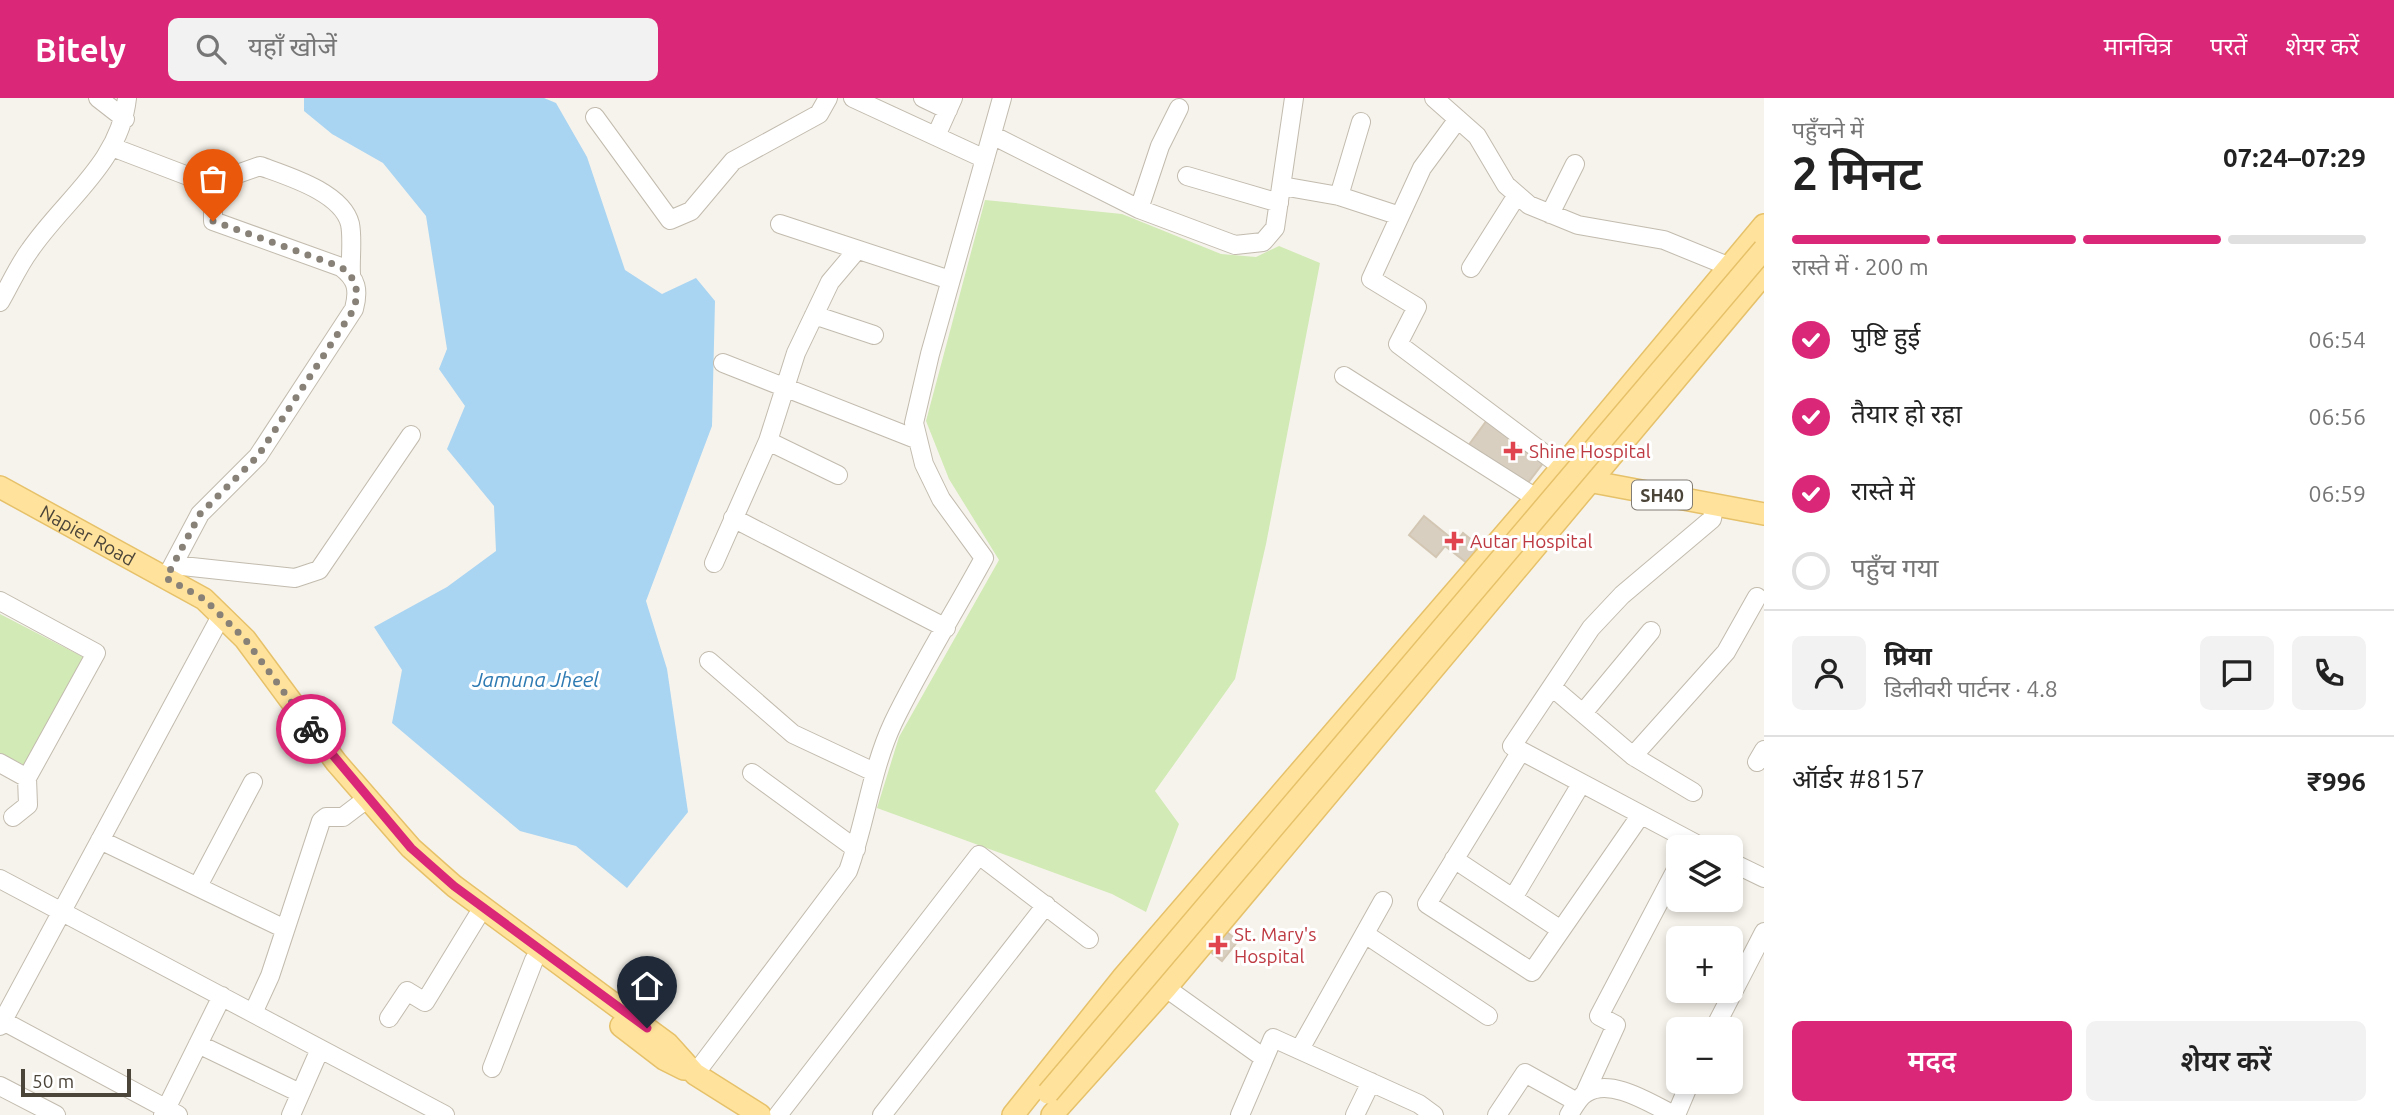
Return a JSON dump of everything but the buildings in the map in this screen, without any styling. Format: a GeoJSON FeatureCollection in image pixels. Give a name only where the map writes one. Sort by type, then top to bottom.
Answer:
{"type":"FeatureCollection","features":[{"type":"Feature","properties":{"kind":"main road"},"geometry":{"type":"LineString","coordinates":[[1013,1115],[1124,976],[1536,498],[1764,225]]}},
{"type":"Feature","properties":{"kind":"main road"},"geometry":{"type":"LineString","coordinates":[[1029,1115],[1764,249]]}},
{"type":"Feature","properties":{"kind":"main road"},"geometry":{"type":"LineString","coordinates":[[1052,1115],[1166,988],[1588,481],[1762,280]]}},
{"type":"Feature","properties":{"kind":"main road","name":"SH40"},"geometry":{"type":"LineString","coordinates":[[1562,467],[1588,481],[1764,514]]}},
{"type":"Feature","properties":{"kind":"main road","name":"Napier Road"},"geometry":{"type":"LineString","coordinates":[[0,487],[170,571],[204,599],[218,622],[245,639],[336,762],[362,802],[411,848],[454,886],[668,1044],[695,1074],[760,1115]]}},
{"type":"Feature","properties":{"kind":"main road"},"geometry":{"type":"LineString","coordinates":[[0,501],[194,605],[218,622]]}},
{"type":"Feature","properties":{"kind":"main road"},"geometry":{"type":"LineString","coordinates":[[362,802],[407,858],[477,917],[664,1059],[695,1074]]}},
{"type":"Feature","properties":{"kind":"street"},"geometry":{"type":"LineString","coordinates":[[98,98],[125,119]]}},
{"type":"Feature","properties":{"kind":"street"},"geometry":{"type":"LineString","coordinates":[[0,302],[30,250],[106,159],[125,119],[127,98]]}},
{"type":"Feature","properties":{"kind":"street"},"geometry":{"type":"LineString","coordinates":[[595,117],[670,220],[691,211],[733,161],[818,114],[828,98]]}},
{"type":"Feature","properties":{"kind":"street"},"geometry":{"type":"LineString","coordinates":[[853,98],[985,159]]}},
{"type":"Feature","properties":{"kind":"street"},"geometry":{"type":"LineString","coordinates":[[924,98],[951,104],[936,136]]}},
{"type":"Feature","properties":{"kind":"street"},"geometry":{"type":"LineString","coordinates":[[695,1074],[848,871],[856,849],[874,772],[893,723],[984,558],[941,499],[924,464],[915,423],[950,280],[1002,98]]}},
{"type":"Feature","properties":{"kind":"street"},"geometry":{"type":"LineString","coordinates":[[992,135],[1139,209],[1235,245],[1263,242],[1275,228],[1294,98]]}},
{"type":"Feature","properties":{"kind":"street"},"geometry":{"type":"LineString","coordinates":[[1434,98],[1477,136],[1506,185],[1529,205],[1578,225],[1664,240],[1762,280]]}},
{"type":"Feature","properties":{"kind":"street"},"geometry":{"type":"LineString","coordinates":[[1139,209],[1160,146],[1179,108]]}},
{"type":"Feature","properties":{"kind":"street"},"geometry":{"type":"LineString","coordinates":[[1458,119],[1423,168],[1371,279],[1417,307],[1398,344],[1562,467]]}},
{"type":"Feature","properties":{"kind":"street"},"geometry":{"type":"LineString","coordinates":[[1339,196],[1354,137],[1361,122]]}},
{"type":"Feature","properties":{"kind":"street"},"geometry":{"type":"LineString","coordinates":[[112,147],[209,184],[260,166],[310,184],[335,203],[349,223],[351,274],[358,294],[354,309],[258,456],[200,514],[170,571],[295,578],[319,570],[411,435]]}},
{"type":"Feature","properties":{"kind":"street"},"geometry":{"type":"LineString","coordinates":[[1550,214],[1575,164]]}},
{"type":"Feature","properties":{"kind":"street"},"geometry":{"type":"LineString","coordinates":[[1187,176],[1280,195],[1339,196],[1400,216]]}},
{"type":"Feature","properties":{"kind":"street"},"geometry":{"type":"LineString","coordinates":[[209,184],[213,221],[341,267],[351,274]]}},
{"type":"Feature","properties":{"kind":"street"},"geometry":{"type":"LineString","coordinates":[[1471,268],[1517,195]]}},
{"type":"Feature","properties":{"kind":"street"},"geometry":{"type":"LineString","coordinates":[[780,224],[950,280]]}},
{"type":"Feature","properties":{"kind":"street"},"geometry":{"type":"LineString","coordinates":[[715,563],[768,441],[796,353],[830,282],[857,250]]}},
{"type":"Feature","properties":{"kind":"street"},"geometry":{"type":"LineString","coordinates":[[814,316],[874,335]]}},
{"type":"Feature","properties":{"kind":"street"},"geometry":{"type":"LineString","coordinates":[[723,363],[918,440]]}},
{"type":"Feature","properties":{"kind":"street"},"geometry":{"type":"LineString","coordinates":[[1345,376],[1536,498]]}},
{"type":"Feature","properties":{"kind":"street"},"geometry":{"type":"LineString","coordinates":[[768,441],[838,475]]}},
{"type":"Feature","properties":{"kind":"street"},"geometry":{"type":"LineString","coordinates":[[1675,835],[1512,746],[1591,628],[1622,595],[1712,519],[1714,505]]}},
{"type":"Feature","properties":{"kind":"street"},"geometry":{"type":"LineString","coordinates":[[733,518],[946,628]]}},
{"type":"Feature","properties":{"kind":"street"},"geometry":{"type":"LineString","coordinates":[[1633,756],[1726,652],[1757,597]]}},
{"type":"Feature","properties":{"kind":"street"},"geometry":{"type":"LineString","coordinates":[[0,601],[96,653],[27,778],[28,805],[13,817]]}},
{"type":"Feature","properties":{"kind":"street"},"geometry":{"type":"LineString","coordinates":[[218,622],[1,1024],[169,1113],[222,996]]}},
{"type":"Feature","properties":{"kind":"street"},"geometry":{"type":"LineString","coordinates":[[1583,713],[1651,631]]}},
{"type":"Feature","properties":{"kind":"street"},"geometry":{"type":"LineString","coordinates":[[709,661],[793,734],[874,772]]}},
{"type":"Feature","properties":{"kind":"street"},"geometry":{"type":"LineString","coordinates":[[1552,687],[1633,756],[1693,792]]}},
{"type":"Feature","properties":{"kind":"street"},"geometry":{"type":"LineString","coordinates":[[1521,751],[1427,904],[1532,972],[1640,816]]}},
{"type":"Feature","properties":{"kind":"street"},"geometry":{"type":"LineString","coordinates":[[0,763],[27,778]]}},
{"type":"Feature","properties":{"kind":"street"},"geometry":{"type":"LineString","coordinates":[[752,773],[856,849]]}},
{"type":"Feature","properties":{"kind":"street"},"geometry":{"type":"LineString","coordinates":[[198,886],[253,782]]}},
{"type":"Feature","properties":{"kind":"street"},"geometry":{"type":"LineString","coordinates":[[1513,898],[1581,784]]}},
{"type":"Feature","properties":{"kind":"street"},"geometry":{"type":"LineString","coordinates":[[253,1013],[270,976],[321,821],[326,817],[343,817],[362,802]]}},
{"type":"Feature","properties":{"kind":"street"},"geometry":{"type":"LineString","coordinates":[[100,840],[285,929]]}},
{"type":"Feature","properties":{"kind":"street"},"geometry":{"type":"LineString","coordinates":[[778,1115],[979,855],[1089,939]]}},
{"type":"Feature","properties":{"kind":"street"},"geometry":{"type":"LineString","coordinates":[[1454,859],[1561,930]]}},
{"type":"Feature","properties":{"kind":"street"},"geometry":{"type":"LineString","coordinates":[[1743,868],[1764,878]]}},
{"type":"Feature","properties":{"kind":"street"},"geometry":{"type":"LineString","coordinates":[[0,879],[445,1115]]}},
{"type":"Feature","properties":{"kind":"street"},"geometry":{"type":"LineString","coordinates":[[1577,1103],[1616,1025],[1599,1016],[1666,889]]}},
{"type":"Feature","properties":{"kind":"street"},"geometry":{"type":"LineString","coordinates":[[1300,1049],[1383,901]]}},
{"type":"Feature","properties":{"kind":"street"},"geometry":{"type":"LineString","coordinates":[[882,1115],[1046,905]]}},
{"type":"Feature","properties":{"kind":"street"},"geometry":{"type":"LineString","coordinates":[[389,1018],[407,991],[425,1002],[477,917]]}},
{"type":"Feature","properties":{"kind":"street"},"geometry":{"type":"LineString","coordinates":[[1720,1017],[1764,932]]}},
{"type":"Feature","properties":{"kind":"street"},"geometry":{"type":"LineString","coordinates":[[1365,934],[1488,1016]]}},
{"type":"Feature","properties":{"kind":"street"},"geometry":{"type":"LineString","coordinates":[[492,1068],[534,960]]}},
{"type":"Feature","properties":{"kind":"street"},"geometry":{"type":"LineString","coordinates":[[1166,988],[1264,1058]]}},
{"type":"Feature","properties":{"kind":"street"},"geometry":{"type":"LineString","coordinates":[[1240,1115],[1273,1038],[1371,1082],[1416,1110],[1434,1115]]}},
{"type":"Feature","properties":{"kind":"street"},"geometry":{"type":"LineString","coordinates":[[198,1044],[300,1093]]}},
{"type":"Feature","properties":{"kind":"street"},"geometry":{"type":"LineString","coordinates":[[291,1115],[320,1049]]}},
{"type":"Feature","properties":{"kind":"street"},"geometry":{"type":"LineString","coordinates":[[1497,1115],[1525,1073],[1577,1103]]}},
{"type":"Feature","properties":{"kind":"street"},"geometry":{"type":"LineString","coordinates":[[1355,1115],[1371,1082]]}},
{"type":"Feature","properties":{"kind":"street"},"geometry":{"type":"LineString","coordinates":[[0,1086],[56,1115]]}},
{"type":"Feature","properties":{"kind":"street"},"geometry":{"type":"LineString","coordinates":[[1577,1103],[1603,1088],[1627,1093],[1675,1115],[1685,1094]]}},
{"type":"Feature","properties":{"kind":"green space"},"geometry":{"type":"Polygon","coordinates":[[[985,200],[1122,214],[1221,254],[1256,257],[1279,246],[1320,263],[1266,544],[1235,679],[1155,791],[1179,824],[1146,912],[1112,894],[877,808],[899,737],[999,560],[949,479],[926,421],[985,200]]]}},
{"type":"Feature","properties":{"kind":"green space"},"geometry":{"type":"Polygon","coordinates":[[[0,614],[83,657],[26,766],[0,753],[0,614]]]}},
{"type":"Feature","properties":{"kind":"water","name":"Jamuna Jheel"},"geometry":{"type":"Polygon","coordinates":[[[304,98],[544,98],[556,103],[587,157],[625,270],[662,294],[696,278],[715,301],[712,426],[646,601],[667,669],[688,812],[627,888],[576,846],[520,831],[392,723],[402,670],[374,627],[447,587],[496,551],[494,506],[447,449],[465,406],[439,369],[447,349],[426,216],[383,163],[332,134],[304,111],[304,98]]]}},
{"type":"Feature","properties":{"kind":"way so far"},"geometry":{"type":"LineString","coordinates":[[213,221],[341,267],[351,274],[358,294],[354,309],[258,456],[200,514],[166,578],[204,599],[245,639],[311,729]]}},
{"type":"Feature","properties":{"kind":"place","name":"Shine Hospital"},"geometry":{"type":"Point","coordinates":[1513,451]}},
{"type":"Feature","properties":{"kind":"place","name":"Autar Hospital"},"geometry":{"type":"Point","coordinates":[1454,541]}},
{"type":"Feature","properties":{"kind":"place","name":"St. Mary's Hospital"},"geometry":{"type":"Point","coordinates":[1218,945]}},
{"type":"Feature","properties":{"kind":"route"},"geometry":{"type":"LineString","coordinates":[[311,729],[411,848],[454,886],[647,1028]]}}]}
